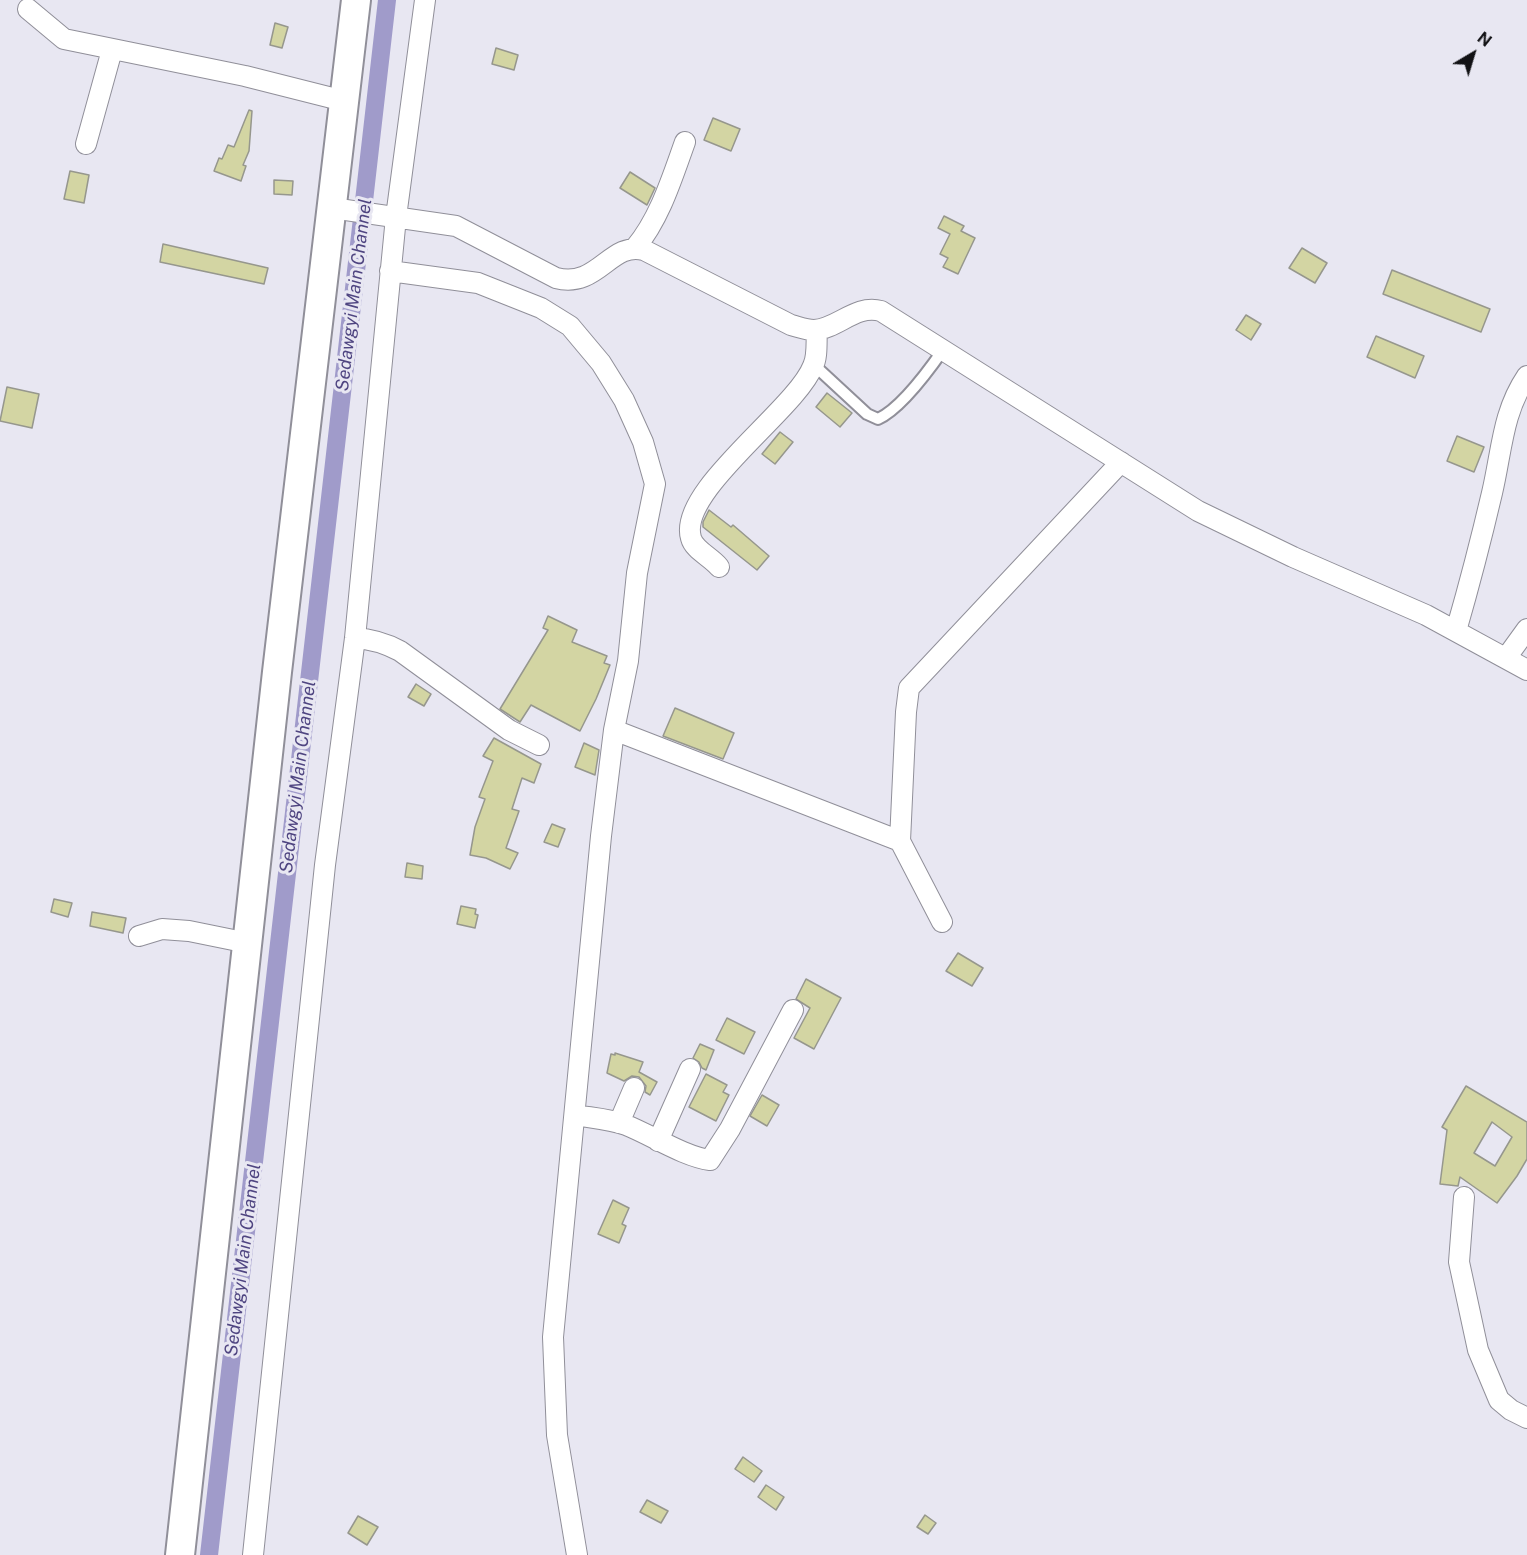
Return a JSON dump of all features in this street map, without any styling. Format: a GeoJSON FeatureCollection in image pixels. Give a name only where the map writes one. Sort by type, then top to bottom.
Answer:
{"type":"FeatureCollection","features":[{"type":"Feature","properties":{"kind":"street"},"geometry":{"type":"LineString","coordinates":[[180,1555],[279,660],[335,209],[356,0]]}},
{"type":"Feature","properties":{"kind":"street"},"geometry":{"type":"LineString","coordinates":[[253,1555],[325,864],[355,638],[390,271],[391,216],[425,0]]}},
{"type":"Feature","properties":{"kind":"street"},"geometry":{"type":"LineString","coordinates":[[28,9],[64,39],[245,76],[345,101]]}},
{"type":"Feature","properties":{"kind":"street"},"geometry":{"type":"LineString","coordinates":[[86,144],[112,50]]}},
{"type":"Feature","properties":{"kind":"street"},"geometry":{"type":"LineString","coordinates":[[635,248],[647,234],[655,218],[685,142]]}},
{"type":"Feature","properties":{"kind":"street"},"geometry":{"type":"LineString","coordinates":[[335,209],[456,226],[556,278],[567,281],[587,277],[626,249],[644,250],[791,325],[817,330],[864,310],[878,309],[1198,511],[1248,536],[1426,615],[1527,670]]}},
{"type":"Feature","properties":{"kind":"street"},"geometry":{"type":"LineString","coordinates":[[390,271],[478,283],[541,308],[570,326],[601,363],[624,400],[643,442],[655,484],[637,573],[628,661],[614,730],[601,836],[552,1337],[557,1435],[577,1555]]}},
{"type":"Feature","properties":{"kind":"street"},"geometry":{"type":"LineString","coordinates":[[719,567],[694,545],[690,537],[691,515],[699,501],[746,443],[809,375],[814,365],[817,330]]}},
{"type":"Feature","properties":{"kind":"street"},"geometry":{"type":"LineString","coordinates":[[1456,631],[1492,491],[1508,413],[1516,392],[1527,376]]}},
{"type":"Feature","properties":{"kind":"street"},"geometry":{"type":"LineString","coordinates":[[942,922],[900,841],[909,688],[1121,462]]}},
{"type":"Feature","properties":{"kind":"street"},"geometry":{"type":"LineString","coordinates":[[1506,658],[1527,628]]}},
{"type":"Feature","properties":{"kind":"street"},"geometry":{"type":"LineString","coordinates":[[355,638],[380,642],[400,651],[509,730],[539,745]]}},
{"type":"Feature","properties":{"kind":"street"},"geometry":{"type":"LineString","coordinates":[[614,730],[900,841]]}},
{"type":"Feature","properties":{"kind":"street"},"geometry":{"type":"LineString","coordinates":[[139,936],[162,929],[189,931],[248,944]]}},
{"type":"Feature","properties":{"kind":"street"},"geometry":{"type":"LineString","coordinates":[[575,1115],[619,1123],[658,1141],[710,1160],[730,1129],[793,1010]]}},
{"type":"Feature","properties":{"kind":"street"},"geometry":{"type":"LineString","coordinates":[[658,1141],[690,1069]]}},
{"type":"Feature","properties":{"kind":"street"},"geometry":{"type":"LineString","coordinates":[[619,1123],[634,1088]]}},
{"type":"Feature","properties":{"kind":"street"},"geometry":{"type":"LineString","coordinates":[[1464,1197],[1459,1262],[1478,1350],[1500,1400],[1511,1410],[1527,1418]]}},
{"type":"Feature","properties":{"kind":"lane"},"geometry":{"type":"LineString","coordinates":[[814,365],[867,414],[878,419],[895,407],[943,350]]}},
{"type":"Feature","properties":{"kind":"building"},"geometry":{"type":"Polygon","coordinates":[[[275,23],[288,27],[282,48],[270,45],[275,23]]]}},
{"type":"Feature","properties":{"kind":"building"},"geometry":{"type":"Polygon","coordinates":[[[496,48],[518,55],[514,70],[492,64],[496,48]]]}},
{"type":"Feature","properties":{"kind":"building"},"geometry":{"type":"Polygon","coordinates":[[[249,110],[252,111],[249,151],[243,165],[246,166],[241,181],[214,171],[228,145],[234,147],[249,110]]]}},
{"type":"Feature","properties":{"kind":"building"},"geometry":{"type":"Polygon","coordinates":[[[713,118],[740,129],[731,151],[704,140],[713,118]]]}},
{"type":"Feature","properties":{"kind":"building"},"geometry":{"type":"Polygon","coordinates":[[[70,171],[89,175],[84,203],[64,199],[70,171]]]}},
{"type":"Feature","properties":{"kind":"building"},"geometry":{"type":"Polygon","coordinates":[[[630,172],[655,188],[647,205],[620,188],[630,172]]]}},
{"type":"Feature","properties":{"kind":"building"},"geometry":{"type":"Polygon","coordinates":[[[274,180],[293,181],[292,195],[274,194],[274,180]]]}},
{"type":"Feature","properties":{"kind":"building"},"geometry":{"type":"Polygon","coordinates":[[[944,216],[964,226],[961,231],[975,238],[958,274],[943,267],[948,258],[940,254],[950,234],[938,228],[944,216]]]}},
{"type":"Feature","properties":{"kind":"building"},"geometry":{"type":"Polygon","coordinates":[[[163,244],[268,268],[264,284],[160,262],[163,244]]]}},
{"type":"Feature","properties":{"kind":"building"},"geometry":{"type":"Polygon","coordinates":[[[1302,248],[1327,263],[1315,283],[1289,268],[1302,248]]]}},
{"type":"Feature","properties":{"kind":"building"},"geometry":{"type":"Polygon","coordinates":[[[1392,270],[1490,309],[1481,332],[1383,294],[1392,270]]]}},
{"type":"Feature","properties":{"kind":"building"},"geometry":{"type":"Polygon","coordinates":[[[1246,315],[1261,324],[1251,340],[1236,330],[1246,315]]]}},
{"type":"Feature","properties":{"kind":"building"},"geometry":{"type":"Polygon","coordinates":[[[1376,336],[1424,356],[1415,378],[1367,357],[1376,336]]]}},
{"type":"Feature","properties":{"kind":"building"},"geometry":{"type":"Polygon","coordinates":[[[7,387],[39,394],[32,428],[0,421],[7,387]]]}},
{"type":"Feature","properties":{"kind":"building"},"geometry":{"type":"Polygon","coordinates":[[[827,393],[852,413],[840,427],[816,407],[827,393]]]}},
{"type":"Feature","properties":{"kind":"building"},"geometry":{"type":"Polygon","coordinates":[[[780,432],[793,442],[775,464],[762,454],[780,432]]]}},
{"type":"Feature","properties":{"kind":"building"},"geometry":{"type":"Polygon","coordinates":[[[1457,436],[1484,447],[1474,472],[1447,461],[1457,436]]]}},
{"type":"Feature","properties":{"kind":"building"},"geometry":{"type":"Polygon","coordinates":[[[709,510],[731,527],[733,525],[769,556],[757,570],[703,527],[709,510]]]}},
{"type":"Feature","properties":{"kind":"building"},"geometry":{"type":"Polygon","coordinates":[[[548,616],[577,630],[572,642],[607,656],[604,663],[610,665],[580,731],[531,705],[520,722],[500,709],[548,630],[543,628],[548,616]]]}},
{"type":"Feature","properties":{"kind":"building"},"geometry":{"type":"Polygon","coordinates":[[[416,684],[431,694],[424,706],[408,697],[416,684]]]}},
{"type":"Feature","properties":{"kind":"building"},"geometry":{"type":"Polygon","coordinates":[[[675,708],[734,733],[723,759],[663,736],[675,708]]]}},
{"type":"Feature","properties":{"kind":"building"},"geometry":{"type":"Polygon","coordinates":[[[494,738],[541,764],[534,783],[522,778],[512,809],[519,811],[506,848],[518,853],[510,869],[486,858],[470,855],[475,827],[485,799],[479,797],[493,761],[483,756],[494,738]]]}},
{"type":"Feature","properties":{"kind":"building"},"geometry":{"type":"Polygon","coordinates":[[[584,743],[599,750],[595,775],[575,767],[584,743]]]}},
{"type":"Feature","properties":{"kind":"building"},"geometry":{"type":"Polygon","coordinates":[[[552,824],[565,829],[558,847],[544,842],[552,824]]]}},
{"type":"Feature","properties":{"kind":"building"},"geometry":{"type":"Polygon","coordinates":[[[407,863],[423,866],[422,879],[405,877],[407,863]]]}},
{"type":"Feature","properties":{"kind":"building"},"geometry":{"type":"Polygon","coordinates":[[[54,899],[72,903],[68,917],[51,912],[54,899]]]}},
{"type":"Feature","properties":{"kind":"building"},"geometry":{"type":"Polygon","coordinates":[[[461,906],[476,909],[475,914],[478,915],[475,928],[457,924],[461,906]]]}},
{"type":"Feature","properties":{"kind":"building"},"geometry":{"type":"Polygon","coordinates":[[[92,912],[126,918],[123,933],[90,926],[92,912]]]}},
{"type":"Feature","properties":{"kind":"building"},"geometry":{"type":"Polygon","coordinates":[[[958,953],[983,968],[972,986],[946,971],[958,953]]]}},
{"type":"Feature","properties":{"kind":"building"},"geometry":{"type":"Polygon","coordinates":[[[806,979],[841,998],[814,1049],[794,1038],[810,1008],[796,999],[806,979]]]}},
{"type":"Feature","properties":{"kind":"building"},"geometry":{"type":"Polygon","coordinates":[[[727,1018],[755,1032],[744,1054],[716,1040],[727,1018]]]}},
{"type":"Feature","properties":{"kind":"building"},"geometry":{"type":"Polygon","coordinates":[[[700,1044],[714,1050],[706,1070],[693,1058],[700,1044]]]}},
{"type":"Feature","properties":{"kind":"building"},"geometry":{"type":"Polygon","coordinates":[[[615,1053],[643,1062],[639,1072],[657,1082],[650,1095],[645,1092],[646,1086],[639,1077],[632,1076],[624,1081],[607,1073],[611,1054],[615,1055],[615,1053]]]}},
{"type":"Feature","properties":{"kind":"building"},"geometry":{"type":"Polygon","coordinates":[[[706,1074],[727,1085],[723,1092],[729,1095],[716,1121],[689,1107],[706,1074]]]}},
{"type":"Feature","properties":{"kind":"building"},"geometry":{"type":"Polygon","coordinates":[[[1466,1086],[1527,1122],[1527,1159],[1497,1203],[1460,1177],[1458,1186],[1440,1184],[1447,1130],[1442,1127],[1466,1086]],[[1492,1122],[1474,1153],[1495,1166],[1512,1137],[1492,1122]]]}},
{"type":"Feature","properties":{"kind":"building"},"geometry":{"type":"Polygon","coordinates":[[[762,1095],[779,1105],[767,1126],[750,1116],[762,1095]]]}},
{"type":"Feature","properties":{"kind":"building"},"geometry":{"type":"Polygon","coordinates":[[[613,1200],[629,1208],[622,1224],[626,1226],[619,1243],[598,1234],[613,1200]]]}},
{"type":"Feature","properties":{"kind":"building"},"geometry":{"type":"Polygon","coordinates":[[[743,1457],[762,1471],[754,1482],[735,1469],[743,1457]]]}},
{"type":"Feature","properties":{"kind":"building"},"geometry":{"type":"Polygon","coordinates":[[[766,1485],[784,1497],[776,1510],[758,1497],[766,1485]]]}},
{"type":"Feature","properties":{"kind":"building"},"geometry":{"type":"Polygon","coordinates":[[[647,1500],[668,1511],[661,1523],[640,1512],[647,1500]]]}},
{"type":"Feature","properties":{"kind":"building"},"geometry":{"type":"Polygon","coordinates":[[[925,1515],[936,1523],[928,1534],[917,1527],[925,1515]]]}},
{"type":"Feature","properties":{"kind":"building"},"geometry":{"type":"Polygon","coordinates":[[[358,1516],[378,1527],[367,1545],[348,1533],[358,1516]]]}},
{"type":"Feature","properties":{"kind":"waterway","name":"Sedawgyi Main Channel"},"geometry":{"type":"LineString","coordinates":[[209,1555],[387,0]]}}]}
